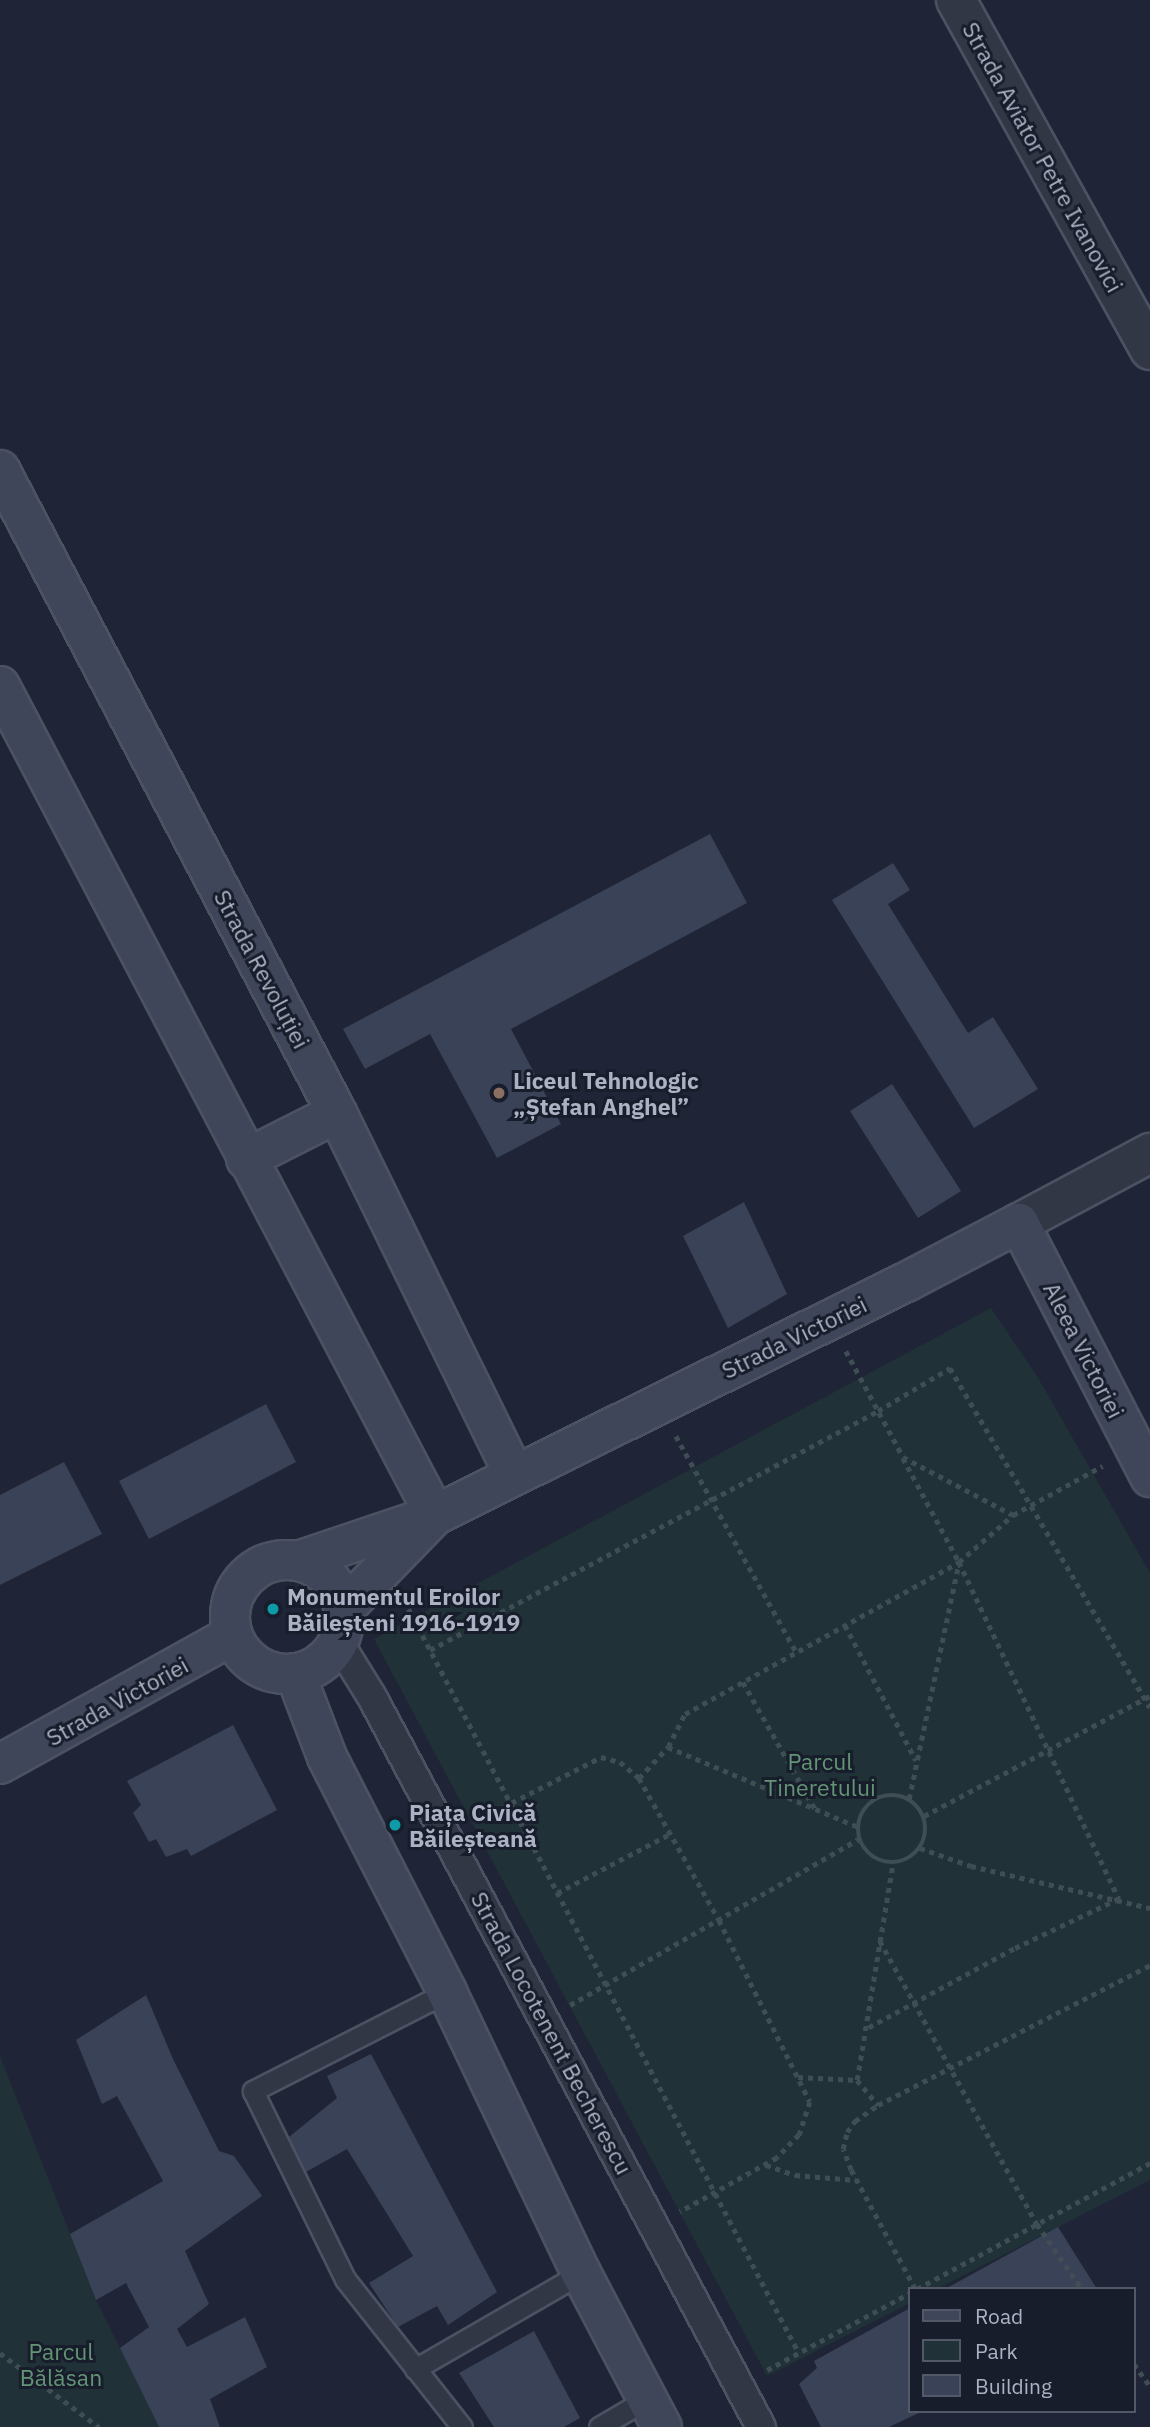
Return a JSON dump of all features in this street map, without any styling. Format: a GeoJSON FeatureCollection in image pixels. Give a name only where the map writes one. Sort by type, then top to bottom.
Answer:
{"type":"FeatureCollection","features":[{"type":"Feature","properties":{"kind":"main road","name":"Strada Revoluției"},"geometry":{"type":"LineString","coordinates":[[3,485],[337,1113],[514,1474]]}},
{"type":"Feature","properties":{"kind":"main road"},"geometry":{"type":"LineString","coordinates":[[0,686],[435,1515]]}},
{"type":"Feature","properties":{"kind":"main road"},"geometry":{"type":"LineString","coordinates":[[246,1159],[337,1113]]}},
{"type":"Feature","properties":{"kind":"main road","name":"Strada Victoriei"},"geometry":{"type":"LineString","coordinates":[[298,1560],[435,1515],[1018,1223]]}},
{"type":"Feature","properties":{"kind":"main road","name":"Aleea Victoriei"},"geometry":{"type":"LineString","coordinates":[[1018,1223],[1143,1463]]}},
{"type":"Feature","properties":{"kind":"main road","name":"Strada Victoriei"},"geometry":{"type":"LineString","coordinates":[[341,1625],[384,1564],[435,1515]]}},
{"type":"Feature","properties":{"kind":"main road"},"geometry":{"type":"LineString","coordinates":[[281,1560],[298,1560],[312,1565],[333,1583],[341,1625],[327,1657],[312,1668],[295,1673],[273,1672],[253,1663],[233,1635],[230,1619],[232,1602],[239,1586],[250,1573],[281,1560]]}},
{"type":"Feature","properties":{"kind":"main road","name":"Strada Victoriei"},"geometry":{"type":"LineString","coordinates":[[0,1765],[233,1635]]}},
{"type":"Feature","properties":{"kind":"main road"},"geometry":{"type":"LineString","coordinates":[[295,1673],[327,1757],[447,1992],[581,2273],[654,2413]]}},
{"type":"Feature","properties":{"kind":"street","name":"Strada Aviator Petre Ivanovici"},"geometry":{"type":"LineString","coordinates":[[956,0],[1150,351]]}},
{"type":"Feature","properties":{"kind":"street","name":"Strada Victoriei"},"geometry":{"type":"LineString","coordinates":[[1018,1223],[1150,1153]]}},
{"type":"Feature","properties":{"kind":"street","name":"Strada Locotenent Becherescu"},"geometry":{"type":"LineString","coordinates":[[341,1625],[372,1697],[761,2427]]}},
{"type":"Feature","properties":{"kind":"lane"},"geometry":{"type":"LineString","coordinates":[[447,1992],[253,2091],[345,2279],[462,2427]]}},
{"type":"Feature","properties":{"kind":"lane"},"geometry":{"type":"LineString","coordinates":[[415,2369],[581,2273]]}},
{"type":"Feature","properties":{"kind":"lane"},"geometry":{"type":"LineString","coordinates":[[599,2427],[654,2413]]}},
{"type":"Feature","properties":{"kind":"path"},"geometry":{"type":"LineString","coordinates":[[829,1320],[959,1562],[1119,1899]]}},
{"type":"Feature","properties":{"kind":"path"},"geometry":{"type":"LineString","coordinates":[[430,1650],[878,1411],[950,1368],[1147,1698],[1150,1708]]}},
{"type":"Feature","properties":{"kind":"path"},"geometry":{"type":"LineString","coordinates":[[658,1404],[796,1652]]}},
{"type":"Feature","properties":{"kind":"path"},"geometry":{"type":"LineString","coordinates":[[903,1457],[1013,1515]]}},
{"type":"Feature","properties":{"kind":"path"},"geometry":{"type":"LineString","coordinates":[[639,1778],[667,1747],[685,1714],[959,1562],[1013,1515],[1031,1504],[1143,1463]]}},
{"type":"Feature","properties":{"kind":"path"},"geometry":{"type":"LineString","coordinates":[[909,1799],[959,1562]]}},
{"type":"Feature","properties":{"kind":"path"},"geometry":{"type":"LineString","coordinates":[[384,1564],[799,2353]]}},
{"type":"Feature","properties":{"kind":"path"},"geometry":{"type":"LineString","coordinates":[[845,1625],[916,1761]]}},
{"type":"Feature","properties":{"kind":"path"},"geometry":{"type":"LineString","coordinates":[[743,1682],[816,1810]]}},
{"type":"Feature","properties":{"kind":"path"},"geometry":{"type":"LineString","coordinates":[[924,1816],[1147,1698]]}},
{"type":"Feature","properties":{"kind":"path"},"geometry":{"type":"LineString","coordinates":[[667,1747],[858,1828]]}},
{"type":"Feature","properties":{"kind":"path"},"geometry":{"type":"LineString","coordinates":[[447,1837],[601,1757],[620,1762],[639,1778],[719,1920],[810,2102],[799,2135],[777,2158],[655,2225]]}},
{"type":"Feature","properties":{"kind":"path"},"geometry":{"type":"LineString","coordinates":[[886,1795],[909,1799],[924,1816],[926,1827],[920,1848],[904,1861],[893,1863],[872,1856],[859,1839],[860,1816],[875,1799],[886,1795]]}},
{"type":"Feature","properties":{"kind":"path"},"geometry":{"type":"LineString","coordinates":[[557,1893],[670,1834]]}},
{"type":"Feature","properties":{"kind":"path"},"geometry":{"type":"LineString","coordinates":[[545,2019],[859,1839]]}},
{"type":"Feature","properties":{"kind":"path"},"geometry":{"type":"LineString","coordinates":[[920,1848],[971,1866],[1150,1908]]}},
{"type":"Feature","properties":{"kind":"path"},"geometry":{"type":"LineString","coordinates":[[857,2080],[893,1863]]}},
{"type":"Feature","properties":{"kind":"path"},"geometry":{"type":"LineString","coordinates":[[865,2030],[1014,1949],[1119,1899]]}},
{"type":"Feature","properties":{"kind":"path"},"geometry":{"type":"LineString","coordinates":[[880,1941],[1037,2224],[1081,2287]]}},
{"type":"Feature","properties":{"kind":"path"},"geometry":{"type":"LineString","coordinates":[[915,2287],[843,2149],[847,2132],[855,2121],[878,2105],[950,2066],[1150,1965]]}},
{"type":"Feature","properties":{"kind":"path"},"geometry":{"type":"LineString","coordinates":[[798,2077],[857,2080],[878,2105]]}},
{"type":"Feature","properties":{"kind":"path"},"geometry":{"type":"LineString","coordinates":[[920,2287],[1150,2163]]}},
{"type":"Feature","properties":{"kind":"path"},"geometry":{"type":"LineString","coordinates":[[766,2165],[794,2175],[857,2180]]}},
{"type":"Feature","properties":{"kind":"path"},"geometry":{"type":"LineString","coordinates":[[739,2385],[908,2293]]}},
{"type":"Feature","properties":{"kind":"path"},"geometry":{"type":"LineString","coordinates":[[0,2353],[99,2427]]}},
{"type":"Feature","properties":{"kind":"path"},"geometry":{"type":"LineString","coordinates":[[1136,2367],[1150,2386]]}},
{"type":"Feature","properties":{"kind":"green space","name":"Parcul Tineretului"},"geometry":{"type":"Polygon","coordinates":[[[991,1308],[1037,1376],[1150,1573],[1150,2180],[941,2287],[908,2287],[908,2304],[767,2376],[374,1639],[991,1308]]]}},
{"type":"Feature","properties":{"kind":"green space","name":"Parcul Bălăsan"},"geometry":{"type":"Polygon","coordinates":[[[0,2056],[96,2300],[159,2427],[0,2427],[0,2056]]]}},
{"type":"Feature","properties":{"kind":"building"},"geometry":{"type":"Polygon","coordinates":[[[710,834],[747,903],[511,1029],[561,1124],[497,1158],[430,1034],[365,1069],[343,1029],[710,834]]]}},
{"type":"Feature","properties":{"kind":"building"},"geometry":{"type":"Polygon","coordinates":[[[893,863],[910,890],[888,904],[968,1033],[993,1017],[1038,1089],[974,1128],[832,900],[893,863]]]}},
{"type":"Feature","properties":{"kind":"building"},"geometry":{"type":"Polygon","coordinates":[[[892,1084],[961,1191],[918,1218],[850,1111],[892,1084]]]}},
{"type":"Feature","properties":{"kind":"building"},"geometry":{"type":"Polygon","coordinates":[[[744,1202],[787,1294],[728,1328],[683,1236],[744,1202]]]}},
{"type":"Feature","properties":{"kind":"building"},"geometry":{"type":"Polygon","coordinates":[[[266,1404],[296,1462],[149,1539],[119,1481],[266,1404]]]}},
{"type":"Feature","properties":{"kind":"building"},"geometry":{"type":"Polygon","coordinates":[[[64,1462],[102,1534],[0,1585],[0,1495],[64,1462]]]}},
{"type":"Feature","properties":{"kind":"building"},"geometry":{"type":"Polygon","coordinates":[[[233,1725],[277,1810],[191,1856],[187,1849],[166,1857],[156,1839],[149,1842],[133,1813],[141,1805],[127,1781],[233,1725]]]}},
{"type":"Feature","properties":{"kind":"building"},"geometry":{"type":"Polygon","coordinates":[[[146,1995],[173,2059],[219,2151],[234,2156],[262,2196],[185,2251],[209,2304],[177,2329],[187,2347],[245,2317],[267,2367],[210,2399],[220,2427],[159,2427],[120,2348],[149,2327],[126,2283],[96,2300],[70,2234],[163,2181],[117,2096],[102,2104],[76,2040],[146,1995]]]}},
{"type":"Feature","properties":{"kind":"building"},"geometry":{"type":"Polygon","coordinates":[[[371,2054],[497,2292],[448,2325],[437,2306],[398,2327],[369,2283],[413,2256],[347,2149],[306,2172],[289,2137],[337,2098],[327,2076],[371,2054]]]}},
{"type":"Feature","properties":{"kind":"building"},"geometry":{"type":"Polygon","coordinates":[[[1058,2227],[1096,2287],[949,2287],[1058,2227]]]}},
{"type":"Feature","properties":{"kind":"building"},"geometry":{"type":"Polygon","coordinates":[[[908,2309],[908,2413],[919,2413],[889,2427],[821,2427],[799,2384],[817,2368],[814,2361],[908,2309]]]}},
{"type":"Feature","properties":{"kind":"building"},"geometry":{"type":"Polygon","coordinates":[[[534,2331],[580,2418],[564,2427],[494,2427],[459,2373],[534,2331]]]}},
{"type":"Feature","properties":{"kind":"place","name":"Liceul Tehnologic „Ștefan Anghel”"},"geometry":{"type":"Point","coordinates":[499,1093]}},
{"type":"Feature","properties":{"kind":"place","name":"Monumentul Eroilor Băileșteni 1916-1919"},"geometry":{"type":"Point","coordinates":[273,1609]}},
{"type":"Feature","properties":{"kind":"place","name":"Piața Civică Băileșteană"},"geometry":{"type":"Point","coordinates":[395,1825]}}]}
